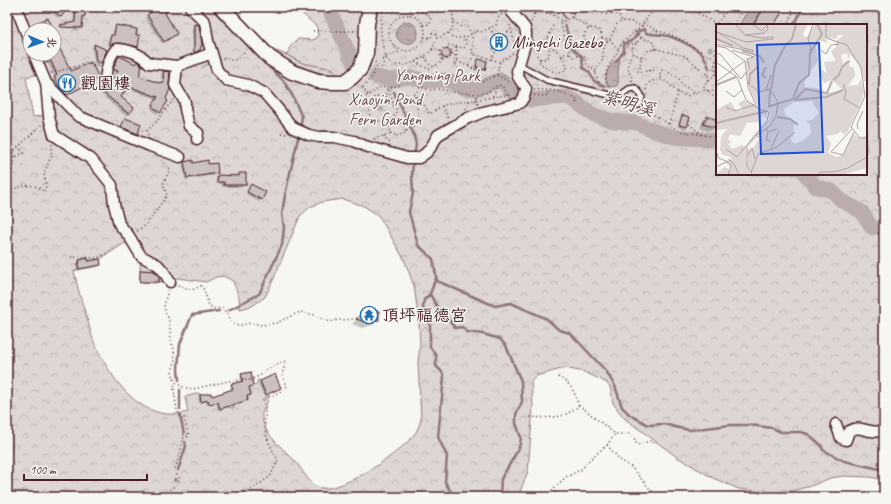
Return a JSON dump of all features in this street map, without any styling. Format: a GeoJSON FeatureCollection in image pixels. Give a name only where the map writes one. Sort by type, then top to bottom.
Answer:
{"type":"FeatureCollection","features":[{"type":"Feature","properties":{"kind":"street"},"geometry":{"type":"LineString","coordinates":[[16,7],[22,22]]}},
{"type":"Feature","properties":{"kind":"street"},"geometry":{"type":"LineString","coordinates":[[190,7],[205,22],[217,70],[226,80],[248,85],[264,93],[278,108],[293,128],[304,133],[320,137],[334,137],[354,141],[407,158],[419,158],[431,148],[438,135],[468,118],[483,112],[520,103],[530,92],[516,82],[517,71],[526,41],[525,28],[511,11],[511,7]]}},
{"type":"Feature","properties":{"kind":"street"},"geometry":{"type":"LineString","coordinates":[[221,7],[270,58],[292,72],[318,81],[345,82],[360,69],[366,53],[367,24],[370,7]]}},
{"type":"Feature","properties":{"kind":"street"},"geometry":{"type":"LineString","coordinates":[[105,80],[106,68],[112,54],[116,49],[127,50],[145,58],[149,63],[176,66],[213,56]]}},
{"type":"Feature","properties":{"kind":"street"},"geometry":{"type":"LineString","coordinates":[[38,62],[45,79],[49,117],[54,135],[91,159],[112,185],[114,204],[119,224],[129,236],[141,256],[158,265],[170,282]]}},
{"type":"Feature","properties":{"kind":"street"},"geometry":{"type":"LineString","coordinates":[[176,66],[175,85],[185,102],[187,119],[190,126],[198,133],[197,139]]}},
{"type":"Feature","properties":{"kind":"street"},"geometry":{"type":"LineString","coordinates":[[45,79],[78,116],[180,158]]}},
{"type":"Feature","properties":{"kind":"street"},"geometry":{"type":"LineString","coordinates":[[836,424],[842,438],[846,440],[849,431],[855,428],[866,429],[870,432],[884,431]]}},
{"type":"Feature","properties":{"kind":"lane"},"geometry":{"type":"LineString","coordinates":[[520,65],[547,80],[618,97],[631,104],[639,105],[642,97],[635,88],[629,89],[618,97]]}},
{"type":"Feature","properties":{"kind":"path"},"geometry":{"type":"LineString","coordinates":[[384,7],[380,24],[381,39],[385,57],[393,64],[408,65],[425,57],[433,49],[437,38],[448,33],[453,28],[454,21],[451,7]]}},
{"type":"Feature","properties":{"kind":"path"},"geometry":{"type":"LineString","coordinates":[[410,15],[411,7]]}},
{"type":"Feature","properties":{"kind":"path"},"geometry":{"type":"LineString","coordinates":[[415,7],[431,16],[430,24],[423,25]]}},
{"type":"Feature","properties":{"kind":"path"},"geometry":{"type":"LineString","coordinates":[[533,7],[534,14],[545,12],[556,16],[561,21],[561,26],[570,54]]}},
{"type":"Feature","properties":{"kind":"path"},"geometry":{"type":"LineString","coordinates":[[545,12],[548,7]]}},
{"type":"Feature","properties":{"kind":"path"},"geometry":{"type":"LineString","coordinates":[[545,44],[553,26],[572,17],[574,7]]}},
{"type":"Feature","properties":{"kind":"path"},"geometry":{"type":"LineString","coordinates":[[574,12],[581,7]]}},
{"type":"Feature","properties":{"kind":"path"},"geometry":{"type":"LineString","coordinates":[[592,7],[602,14],[612,13],[619,15],[622,21]]}},
{"type":"Feature","properties":{"kind":"path"},"geometry":{"type":"LineString","coordinates":[[612,13],[616,7]]}},
{"type":"Feature","properties":{"kind":"path"},"geometry":{"type":"LineString","coordinates":[[608,87],[605,83],[606,71],[609,64],[622,43],[642,26],[649,15],[657,7]]}},
{"type":"Feature","properties":{"kind":"path"},"geometry":{"type":"LineString","coordinates":[[688,7],[718,24],[722,16],[727,11],[726,7]]}},
{"type":"Feature","properties":{"kind":"path"},"geometry":{"type":"LineString","coordinates":[[712,7],[721,12],[722,16]]}},
{"type":"Feature","properties":{"kind":"path"},"geometry":{"type":"LineString","coordinates":[[716,10],[720,7]]}},
{"type":"Feature","properties":{"kind":"path"},"geometry":{"type":"LineString","coordinates":[[735,24],[744,7]]}},
{"type":"Feature","properties":{"kind":"path"},"geometry":{"type":"LineString","coordinates":[[787,24],[792,14],[799,7]]}},
{"type":"Feature","properties":{"kind":"path"},"geometry":{"type":"LineString","coordinates":[[448,33],[452,38],[465,38],[477,31],[481,32],[496,25],[498,18],[502,14],[511,26],[514,41],[517,42],[512,53],[500,62],[497,75]]}},
{"type":"Feature","properties":{"kind":"path"},"geometry":{"type":"LineString","coordinates":[[404,15],[410,15],[415,17],[423,25],[424,37],[418,47],[412,50],[400,50],[391,42],[388,30],[394,20],[404,15]]}},
{"type":"Feature","properties":{"kind":"path"},"geometry":{"type":"LineString","coordinates":[[572,17],[588,26],[590,29]]}},
{"type":"Feature","properties":{"kind":"path"},"geometry":{"type":"LineString","coordinates":[[454,21],[461,27],[465,25],[468,27],[474,42],[471,51],[474,54],[500,62]]}},
{"type":"Feature","properties":{"kind":"path"},"geometry":{"type":"LineString","coordinates":[[599,84],[596,73],[597,67],[602,61],[605,43],[610,39],[617,24],[622,21],[630,21],[642,26],[649,26],[658,31],[672,35],[705,54],[715,57]]}},
{"type":"Feature","properties":{"kind":"path"},"geometry":{"type":"LineString","coordinates":[[489,28],[496,37]]}},
{"type":"Feature","properties":{"kind":"path"},"geometry":{"type":"LineString","coordinates":[[595,28],[599,30],[602,38],[597,45],[592,46],[585,41],[586,32],[595,28]]}},
{"type":"Feature","properties":{"kind":"path"},"geometry":{"type":"LineString","coordinates":[[494,47],[500,48],[504,46],[508,32],[511,29]]}},
{"type":"Feature","properties":{"kind":"path"},"geometry":{"type":"LineString","coordinates":[[313,31],[360,31]]}},
{"type":"Feature","properties":{"kind":"path"},"geometry":{"type":"LineString","coordinates":[[635,32],[641,38],[649,39],[654,43],[657,49]]}},
{"type":"Feature","properties":{"kind":"path"},"geometry":{"type":"LineString","coordinates":[[424,37],[431,38],[432,33],[436,34],[437,38]]}},
{"type":"Feature","properties":{"kind":"path"},"geometry":{"type":"LineString","coordinates":[[496,37],[503,37],[505,40]]}},
{"type":"Feature","properties":{"kind":"path"},"geometry":{"type":"LineString","coordinates":[[491,60],[495,52],[493,44],[494,38],[496,37]]}},
{"type":"Feature","properties":{"kind":"path"},"geometry":{"type":"LineString","coordinates":[[433,49],[440,51],[444,48],[448,48],[449,45],[464,48],[466,45],[465,38]]}},
{"type":"Feature","properties":{"kind":"path"},"geometry":{"type":"LineString","coordinates":[[602,38],[610,39],[614,45],[619,48]]}},
{"type":"Feature","properties":{"kind":"path"},"geometry":{"type":"LineString","coordinates":[[631,49],[641,38]]}},
{"type":"Feature","properties":{"kind":"path"},"geometry":{"type":"LineString","coordinates":[[213,56],[236,60],[254,41]]}},
{"type":"Feature","properties":{"kind":"path"},"geometry":{"type":"LineString","coordinates":[[526,41],[537,47],[545,44],[552,46],[566,63],[565,70],[558,72],[550,70],[542,65],[539,62],[540,59],[536,53],[537,47]]}},
{"type":"Feature","properties":{"kind":"path"},"geometry":{"type":"LineString","coordinates":[[637,42],[626,46],[631,49],[633,53],[641,57]]}},
{"type":"Feature","properties":{"kind":"path"},"geometry":{"type":"LineString","coordinates":[[540,59],[545,59],[549,55],[549,48],[545,44]]}},
{"type":"Feature","properties":{"kind":"path"},"geometry":{"type":"LineString","coordinates":[[448,48],[451,49],[452,53],[455,55],[454,65],[456,65],[456,47]]}},
{"type":"Feature","properties":{"kind":"path"},"geometry":{"type":"LineString","coordinates":[[654,70],[638,71],[640,68],[641,57],[648,50],[657,49],[685,56],[708,75]]}},
{"type":"Feature","properties":{"kind":"path"},"geometry":{"type":"LineString","coordinates":[[366,53],[382,68],[385,68],[382,60],[385,59],[384,57],[399,52],[400,50]]}},
{"type":"Feature","properties":{"kind":"path"},"geometry":{"type":"LineString","coordinates":[[704,90],[704,85],[715,75],[716,69],[714,69],[716,50]]}},
{"type":"Feature","properties":{"kind":"path"},"geometry":{"type":"LineString","coordinates":[[440,51],[440,55],[443,60]]}},
{"type":"Feature","properties":{"kind":"path"},"geometry":{"type":"LineString","coordinates":[[415,62],[429,69],[440,64],[443,60],[449,59],[452,56],[452,53]]}},
{"type":"Feature","properties":{"kind":"path"},"geometry":{"type":"LineString","coordinates":[[631,84],[632,77],[629,70],[629,60],[633,53]]}},
{"type":"Feature","properties":{"kind":"path"},"geometry":{"type":"LineString","coordinates":[[474,54],[468,65],[477,70],[481,82],[497,75]]}},
{"type":"Feature","properties":{"kind":"path"},"geometry":{"type":"LineString","coordinates":[[561,56],[563,54],[570,54],[572,57],[578,57],[581,55],[584,56],[586,63],[596,73]]}},
{"type":"Feature","properties":{"kind":"path"},"geometry":{"type":"LineString","coordinates":[[425,57],[431,67]]}},
{"type":"Feature","properties":{"kind":"path"},"geometry":{"type":"LineString","coordinates":[[457,61],[474,69]]}},
{"type":"Feature","properties":{"kind":"path"},"geometry":{"type":"LineString","coordinates":[[45,79],[87,62],[94,65],[108,64]]}},
{"type":"Feature","properties":{"kind":"path"},"geometry":{"type":"LineString","coordinates":[[708,81],[708,75],[711,70],[714,69]]}},
{"type":"Feature","properties":{"kind":"path"},"geometry":{"type":"LineString","coordinates":[[498,70],[506,77],[516,82]]}},
{"type":"Feature","properties":{"kind":"path"},"geometry":{"type":"LineString","coordinates":[[660,79],[660,73],[662,70],[665,70],[671,75],[678,77],[682,85],[697,93]]}},
{"type":"Feature","properties":{"kind":"path"},"geometry":{"type":"LineString","coordinates":[[497,75],[510,82],[516,82]]}},
{"type":"Feature","properties":{"kind":"path"},"geometry":{"type":"LineString","coordinates":[[642,97],[646,91],[647,85],[650,82],[660,79],[667,82],[678,92],[687,96],[704,90],[716,92]]}},
{"type":"Feature","properties":{"kind":"path"},"geometry":{"type":"LineString","coordinates":[[379,107],[374,106],[367,101],[366,97],[372,92],[378,90],[380,87],[388,88],[400,85]]}},
{"type":"Feature","properties":{"kind":"path"},"geometry":{"type":"LineString","coordinates":[[388,88],[393,105],[397,110],[389,126],[391,133],[396,137],[404,134],[418,122],[419,118],[414,98],[416,96],[414,95],[420,87],[430,90],[440,89],[451,92],[478,94],[487,92],[498,85]]}},
{"type":"Feature","properties":{"kind":"path"},"geometry":{"type":"LineString","coordinates":[[498,85],[502,86],[506,90],[507,95]]}},
{"type":"Feature","properties":{"kind":"path"},"geometry":{"type":"LineString","coordinates":[[493,97],[498,85]]}},
{"type":"Feature","properties":{"kind":"path"},"geometry":{"type":"LineString","coordinates":[[362,88],[368,95]]}},
{"type":"Feature","properties":{"kind":"path"},"geometry":{"type":"LineString","coordinates":[[386,97],[388,88]]}},
{"type":"Feature","properties":{"kind":"path"},"geometry":{"type":"LineString","coordinates":[[530,92],[548,90],[568,94],[578,100],[576,103]]}},
{"type":"Feature","properties":{"kind":"path"},"geometry":{"type":"LineString","coordinates":[[530,92],[543,96],[548,95],[548,90]]}},
{"type":"Feature","properties":{"kind":"path"},"geometry":{"type":"LineString","coordinates":[[707,90],[716,99]]}},
{"type":"Feature","properties":{"kind":"path"},"geometry":{"type":"LineString","coordinates":[[71,257],[97,258],[107,253],[129,236],[146,226],[167,195],[163,184],[170,169],[153,153],[147,131],[156,122],[179,91]]}},
{"type":"Feature","properties":{"kind":"path"},"geometry":{"type":"LineString","coordinates":[[669,124],[678,92]]}},
{"type":"Feature","properties":{"kind":"path"},"geometry":{"type":"LineString","coordinates":[[475,100],[478,94]]}},
{"type":"Feature","properties":{"kind":"path"},"geometry":{"type":"LineString","coordinates":[[416,96],[430,114],[442,106],[465,100],[507,95],[511,96]]}},
{"type":"Feature","properties":{"kind":"path"},"geometry":{"type":"LineString","coordinates":[[389,102],[389,98],[386,97],[377,96],[373,98],[387,106],[389,102],[392,102]]}},
{"type":"Feature","properties":{"kind":"path"},"geometry":{"type":"LineString","coordinates":[[475,100],[483,112]]}},
{"type":"Feature","properties":{"kind":"path"},"geometry":{"type":"LineString","coordinates":[[639,105],[680,131],[716,137]]}},
{"type":"Feature","properties":{"kind":"path"},"geometry":{"type":"LineString","coordinates":[[374,106],[369,112],[372,123],[376,123],[380,120],[389,126]]}},
{"type":"Feature","properties":{"kind":"path"},"geometry":{"type":"LineString","coordinates":[[442,106],[448,118]]}},
{"type":"Feature","properties":{"kind":"path"},"geometry":{"type":"LineString","coordinates":[[393,116],[402,124],[406,131]]}},
{"type":"Feature","properties":{"kind":"path"},"geometry":{"type":"LineString","coordinates":[[7,177],[13,152],[49,117]]}},
{"type":"Feature","properties":{"kind":"path"},"geometry":{"type":"LineString","coordinates":[[689,124],[702,135]]}},
{"type":"Feature","properties":{"kind":"path"},"geometry":{"type":"LineString","coordinates":[[372,148],[374,138],[391,133]]}},
{"type":"Feature","properties":{"kind":"path"},"geometry":{"type":"LineString","coordinates":[[10,190],[34,185],[45,192],[46,185],[44,173],[51,157],[52,139],[54,135]]}},
{"type":"Feature","properties":{"kind":"path"},"geometry":{"type":"LineString","coordinates":[[7,145],[13,152]]}},
{"type":"Feature","properties":{"kind":"path"},"geometry":{"type":"LineString","coordinates":[[7,204],[14,157],[24,153],[18,147]]}},
{"type":"Feature","properties":{"kind":"path"},"geometry":{"type":"LineString","coordinates":[[7,181],[10,190]]}},
{"type":"Feature","properties":{"kind":"path"},"geometry":{"type":"LineString","coordinates":[[170,497],[171,494],[169,490],[177,484],[180,479],[174,471],[181,451],[182,439],[189,436],[184,418],[177,410],[174,390],[172,371],[174,349],[170,341],[169,319],[165,312],[164,305],[170,282],[192,290],[201,286],[204,290],[209,306],[215,309],[222,308],[228,314],[232,323],[238,326],[250,323],[262,325],[276,323],[300,312],[314,315],[330,322],[337,319],[344,321],[356,319]]}},
{"type":"Feature","properties":{"kind":"path"},"geometry":{"type":"LineString","coordinates":[[174,382],[183,387],[193,389],[230,381],[250,380],[284,360],[286,362],[282,374],[287,386],[280,392],[263,399],[266,410],[265,428],[267,437],[278,460],[270,477],[242,495],[236,497]]}},
{"type":"Feature","properties":{"kind":"path"},"geometry":{"type":"LineString","coordinates":[[558,377],[566,381],[572,388],[579,406],[616,434],[629,434],[634,438],[637,445],[650,441],[654,443]]}},
{"type":"Feature","properties":{"kind":"path"},"geometry":{"type":"LineString","coordinates":[[530,417],[547,418],[564,415],[579,406]]}},
{"type":"Feature","properties":{"kind":"path"},"geometry":{"type":"LineString","coordinates":[[548,497],[552,490],[566,477],[582,469],[589,460],[607,445],[616,434]]}},
{"type":"Feature","properties":{"kind":"path"},"geometry":{"type":"LineString","coordinates":[[607,445],[620,460],[631,467],[656,497]]}},
{"type":"Feature","properties":{"kind":"path"},"geometry":{"type":"LineString","coordinates":[[552,490],[561,497]]}},
{"type":"Feature","properties":{"kind":"green space"},"geometry":{"type":"Polygon","coordinates":[[[7,7],[213,7],[223,19],[284,74],[302,83],[339,89],[363,75],[370,67],[372,18],[376,7],[884,7],[884,480],[870,477],[844,476],[830,478],[811,486],[791,491],[767,492],[739,489],[713,478],[677,457],[624,418],[613,403],[610,386],[602,380],[584,372],[565,368],[536,376],[531,382],[533,406],[528,471],[518,497],[7,497],[7,7]],[[40,74],[26,77],[33,117],[47,115],[40,74]],[[342,199],[322,202],[310,207],[300,216],[265,297],[252,306],[240,309],[239,297],[233,281],[223,276],[216,277],[206,282],[178,278],[159,282],[160,271],[140,270],[141,250],[125,243],[100,259],[88,261],[87,258],[79,260],[79,269],[74,271],[80,295],[94,342],[109,370],[130,396],[142,405],[156,412],[171,414],[188,412],[185,397],[199,393],[201,402],[216,395],[220,409],[229,406],[230,408],[234,407],[233,405],[236,403],[248,400],[247,396],[251,395],[249,385],[257,384],[257,381],[259,380],[266,395],[268,393],[262,416],[265,427],[272,438],[297,463],[309,481],[317,487],[331,488],[343,484],[372,469],[409,440],[416,432],[419,425],[421,418],[418,363],[420,345],[419,322],[414,286],[404,259],[379,216],[364,206],[342,199]]]}},
{"type":"Feature","properties":{"kind":"green space"},"geometry":{"type":"Polygon","coordinates":[[[295,7],[366,7],[362,54],[348,75],[337,75],[333,69],[302,63],[287,55],[290,47],[298,39],[313,40],[318,37],[317,27],[295,7]]]}},
{"type":"Feature","properties":{"kind":"green space"},"geometry":{"type":"Polygon","coordinates":[[[276,51],[302,63],[333,69],[337,75],[320,73],[304,68],[275,53],[276,51]]]}},
{"type":"Feature","properties":{"kind":"water"},"geometry":{"type":"Polygon","coordinates":[[[750,7],[764,7],[755,24],[740,24],[750,7]]]}},
{"type":"Feature","properties":{"kind":"water"},"geometry":{"type":"Polygon","coordinates":[[[403,22],[411,22],[418,29],[418,37],[411,44],[403,44],[396,37],[396,29],[403,22]]]}},
{"type":"Feature","properties":{"kind":"water"},"geometry":{"type":"Polygon","coordinates":[[[617,59],[620,60],[618,84],[609,87],[606,75],[611,64],[617,59]]]}},
{"type":"Feature","properties":{"kind":"building"},"geometry":{"type":"Polygon","coordinates":[[[49,7],[69,7],[61,17],[49,7]]]}},
{"type":"Feature","properties":{"kind":"building"},"geometry":{"type":"Polygon","coordinates":[[[76,7],[86,8],[85,16],[83,16],[82,28],[62,27],[62,25],[75,22],[76,7]]]}},
{"type":"Feature","properties":{"kind":"building"},"geometry":{"type":"Polygon","coordinates":[[[152,7],[163,7],[167,12],[165,13],[177,34],[164,42],[147,15],[154,10],[152,7]]]}},
{"type":"Feature","properties":{"kind":"building"},"geometry":{"type":"Polygon","coordinates":[[[765,7],[785,7],[775,24],[754,24],[765,7]]]}},
{"type":"Feature","properties":{"kind":"building"},"geometry":{"type":"Polygon","coordinates":[[[48,18],[50,22],[38,22],[48,18]]]}},
{"type":"Feature","properties":{"kind":"building"},"geometry":{"type":"Polygon","coordinates":[[[194,24],[199,25],[202,44],[200,50],[194,53],[194,24]]]}},
{"type":"Feature","properties":{"kind":"building"},"geometry":{"type":"Polygon","coordinates":[[[116,25],[137,29],[136,35],[140,35],[138,47],[121,43],[109,44],[111,35],[114,35],[116,25]]]}},
{"type":"Feature","properties":{"kind":"building","name":"Mingchi Gazebo"},"geometry":{"type":"Polygon","coordinates":[[[497,37],[501,37],[503,38],[503,46],[497,47],[494,44],[494,40],[497,37]]]}},
{"type":"Feature","properties":{"kind":"building"},"geometry":{"type":"Polygon","coordinates":[[[94,44],[107,50],[101,63],[96,61],[94,44]]]}},
{"type":"Feature","properties":{"kind":"building"},"geometry":{"type":"Polygon","coordinates":[[[446,49],[451,54],[446,59],[441,54],[446,49]]]}},
{"type":"Feature","properties":{"kind":"building"},"geometry":{"type":"Polygon","coordinates":[[[62,53],[71,71],[91,62],[99,78],[67,95],[61,89],[54,77],[57,75],[51,62],[62,62],[62,53]]]}},
{"type":"Feature","properties":{"kind":"building"},"geometry":{"type":"Polygon","coordinates":[[[119,56],[136,64],[137,61],[142,66],[139,76],[159,83],[164,83],[163,71],[170,72],[170,89],[166,99],[168,101],[160,113],[152,106],[158,97],[128,86],[121,97],[134,108],[129,114],[106,95],[103,89],[104,86],[110,84],[118,71],[113,69],[119,56]]]}},
{"type":"Feature","properties":{"kind":"building"},"geometry":{"type":"Polygon","coordinates":[[[478,59],[487,61],[485,70],[476,67],[478,59]]]}},
{"type":"Feature","properties":{"kind":"building"},"geometry":{"type":"Polygon","coordinates":[[[682,115],[690,117],[687,127],[679,125],[682,115]]]}},
{"type":"Feature","properties":{"kind":"building"},"geometry":{"type":"Polygon","coordinates":[[[707,116],[716,120],[716,128],[703,124],[707,116]]]}},
{"type":"Feature","properties":{"kind":"building"},"geometry":{"type":"Polygon","coordinates":[[[125,118],[141,124],[138,134],[121,127],[125,118]]]}},
{"type":"Feature","properties":{"kind":"building"},"geometry":{"type":"Polygon","coordinates":[[[193,160],[193,163],[208,160],[208,164],[217,163],[218,173],[187,178],[184,162],[193,160]]]}},
{"type":"Feature","properties":{"kind":"building"},"geometry":{"type":"Polygon","coordinates":[[[239,173],[246,173],[246,185],[224,185],[224,182],[217,182],[218,175],[239,176],[239,173]]]}},
{"type":"Feature","properties":{"kind":"building"},"geometry":{"type":"Polygon","coordinates":[[[251,184],[266,192],[262,200],[247,192],[251,184]]]}},
{"type":"Feature","properties":{"kind":"building"},"geometry":{"type":"Polygon","coordinates":[[[88,258],[88,261],[100,259],[101,265],[79,269],[79,260],[88,258]]]}},
{"type":"Feature","properties":{"kind":"building"},"geometry":{"type":"Polygon","coordinates":[[[140,270],[154,271],[159,277],[159,282],[140,282],[140,270]]]}},
{"type":"Feature","properties":{"kind":"building","name":"頂坪福德宮"},"geometry":{"type":"Polygon","coordinates":[[[364,311],[379,311],[379,320],[368,323],[356,319],[364,311]]]}},
{"type":"Feature","properties":{"kind":"building"},"geometry":{"type":"Polygon","coordinates":[[[251,372],[253,386],[249,387],[251,395],[247,396],[248,400],[220,409],[218,402],[209,404],[208,400],[201,402],[200,395],[211,393],[212,396],[233,389],[231,384],[243,381],[241,374],[251,372]]]}},
{"type":"Feature","properties":{"kind":"building"},"geometry":{"type":"Polygon","coordinates":[[[275,374],[281,388],[266,395],[260,381],[275,374]]]}},
{"type":"Feature","properties":{"kind":"waterway","name":"紫明溪"},"geometry":{"type":"LineString","coordinates":[[328,7],[354,64]]}},
{"type":"Feature","properties":{"kind":"waterway"},"geometry":{"type":"LineString","coordinates":[[516,7],[518,12]]}},
{"type":"Feature","properties":{"kind":"waterway"},"geometry":{"type":"LineString","coordinates":[[562,7],[561,11],[565,18]]}},
{"type":"Feature","properties":{"kind":"waterway"},"geometry":{"type":"LineString","coordinates":[[794,24],[798,18],[802,7]]}},
{"type":"Feature","properties":{"kind":"waterway"},"geometry":{"type":"LineString","coordinates":[[565,25],[572,48],[582,57],[583,68],[589,72],[594,81],[605,86]]}},
{"type":"Feature","properties":{"kind":"waterway"},"geometry":{"type":"LineString","coordinates":[[616,62],[624,51],[624,44],[633,40],[639,31],[645,29],[646,33],[672,37],[695,49],[702,54],[709,68]]}},
{"type":"Feature","properties":{"kind":"waterway"},"geometry":{"type":"LineString","coordinates":[[270,63],[269,67],[283,80],[292,95],[302,117],[300,129]]}},
{"type":"Feature","properties":{"kind":"waterway","name":"紫明溪"},"geometry":{"type":"LineString","coordinates":[[376,77],[390,80],[411,77],[426,81],[445,80],[467,89],[480,88],[499,80],[512,92],[518,95]]}},
{"type":"Feature","properties":{"kind":"waterway"},"geometry":{"type":"LineString","coordinates":[[394,92],[414,135],[416,145],[414,156]]}},
{"type":"Feature","properties":{"kind":"waterway","name":"紫明溪"},"geometry":{"type":"LineString","coordinates":[[531,100],[566,97],[575,101],[592,114],[613,121],[637,123],[674,137],[716,139]]}},
{"type":"Feature","properties":{"kind":"waterway"},"geometry":{"type":"LineString","coordinates":[[229,310],[259,294],[282,245],[284,227],[282,214],[299,134]]}},
{"type":"Feature","properties":{"kind":"waterway"},"geometry":{"type":"LineString","coordinates":[[413,161],[413,193],[409,212],[418,245],[433,259],[437,281],[495,306],[511,303],[547,319],[559,330],[570,333],[606,371],[615,386],[622,407],[630,415],[648,425],[664,424],[690,430],[730,425],[750,425],[772,428],[781,432],[801,432],[808,434],[821,445],[823,450],[844,461],[884,470]]}},
{"type":"Feature","properties":{"kind":"waterway","name":"紫明溪"},"geometry":{"type":"LineString","coordinates":[[806,175],[815,186],[832,191],[841,200],[862,212],[872,228]]}},
{"type":"Feature","properties":{"kind":"waterway","name":"紫明溪"},"geometry":{"type":"LineString","coordinates":[[872,228],[884,238]]}},
{"type":"Feature","properties":{"kind":"waterway"},"geometry":{"type":"LineString","coordinates":[[436,278],[430,294],[424,300],[423,308],[428,317],[430,326],[430,347],[436,355],[436,366],[442,372],[444,377],[438,437],[447,456],[445,482],[454,497]]}},
{"type":"Feature","properties":{"kind":"waterway"},"geometry":{"type":"LineString","coordinates":[[430,294],[441,314],[447,317],[455,328],[462,327],[467,332],[483,334],[500,339],[506,346],[521,381],[522,402],[516,414],[516,423],[521,438],[519,448],[501,479],[500,497]]}},
{"type":"Feature","properties":{"kind":"waterway"},"geometry":{"type":"LineString","coordinates":[[179,380],[178,369],[180,344],[192,315],[219,311]]}},
{"type":"Feature","properties":{"kind":"waterway"},"geometry":{"type":"LineString","coordinates":[[180,390],[180,409]]}},
{"type":"Feature","properties":{"kind":"waterway"},"geometry":{"type":"LineString","coordinates":[[180,415],[184,434]]}},
{"type":"Feature","properties":{"kind":"waterway"},"geometry":{"type":"LineString","coordinates":[[178,470],[186,446],[185,442]]}},
{"type":"Feature","properties":{"kind":"place","name":"Mingchi Gazebo"},"geometry":{"type":"Point","coordinates":[499,42]}},
{"type":"Feature","properties":{"kind":"place","name":"觀園樓"},"geometry":{"type":"Point","coordinates":[67,83]}},
{"type":"Feature","properties":{"kind":"place","name":"頂坪福德宮"},"geometry":{"type":"Point","coordinates":[369,315]}},
{"type":"Feature","properties":{"kind":"park label","name":"Yangming Park"},"geometry":{"type":"Point","coordinates":[437,75]}},
{"type":"Feature","properties":{"kind":"park label","name":"Xiaoyin Pond Fern Garden"},"geometry":{"type":"Point","coordinates":[385,109]}}]}
